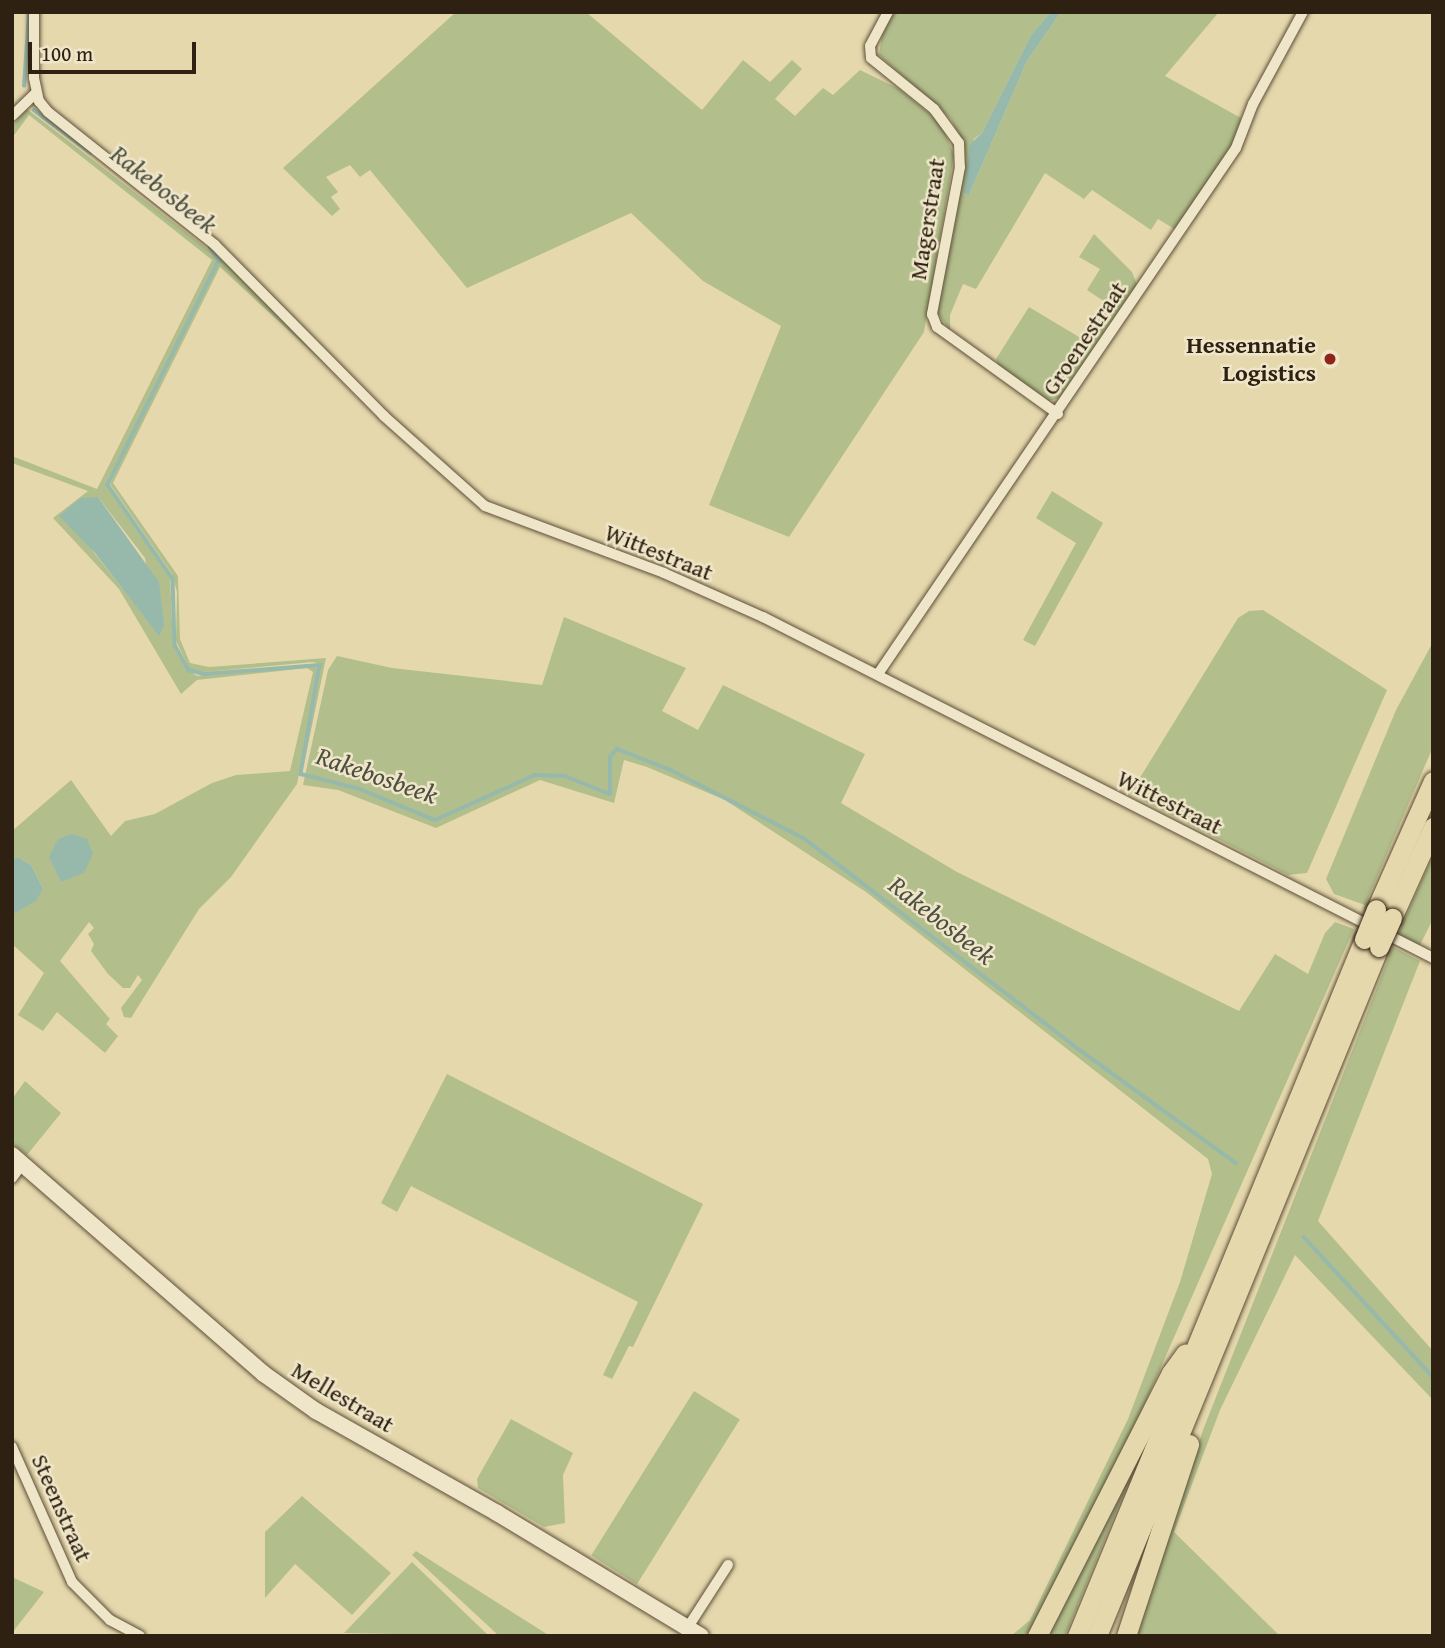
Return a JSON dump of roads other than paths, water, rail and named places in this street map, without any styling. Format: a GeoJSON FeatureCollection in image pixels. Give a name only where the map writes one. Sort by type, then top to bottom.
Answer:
{"type":"FeatureCollection","features":[{"type":"Feature","properties":{"kind":"highway"},"geometry":{"type":"LineString","coordinates":[[1097,1636],[1213,1334],[1384,914],[1433,781]]}},
{"type":"Feature","properties":{"kind":"highway"},"geometry":{"type":"LineString","coordinates":[[1384,914],[1433,827]]}},
{"type":"Feature","properties":{"kind":"highway"},"geometry":{"type":"LineString","coordinates":[[1037,1636],[1171,1373],[1213,1334]]}},
{"type":"Feature","properties":{"kind":"highway"},"geometry":{"type":"LineString","coordinates":[[1077,1636],[1213,1334]]}},
{"type":"Feature","properties":{"kind":"highway"},"geometry":{"type":"LineString","coordinates":[[1126,1636],[1213,1379],[1213,1334]]}},
{"type":"Feature","properties":{"kind":"street"},"geometry":{"type":"LineString","coordinates":[[12,116],[36,93],[34,12]]}},
{"type":"Feature","properties":{"kind":"street","name":"Magerstraat"},"geometry":{"type":"LineString","coordinates":[[888,12],[870,46],[871,58],[934,109],[959,143],[960,167],[932,314],[937,327],[1058,414]]}},
{"type":"Feature","properties":{"kind":"street","name":"Groenestraat"},"geometry":{"type":"LineString","coordinates":[[878,674],[1058,414],[1236,148],[1253,104],[1303,12]]}},
{"type":"Feature","properties":{"kind":"street","name":"Wittestraat"},"geometry":{"type":"LineString","coordinates":[[36,93],[63,125],[215,245],[402,433],[485,506],[664,573],[878,674],[1433,958]]}},
{"type":"Feature","properties":{"kind":"street"},"geometry":{"type":"LineString","coordinates":[[12,1178],[17,1159]]}},
{"type":"Feature","properties":{"kind":"street","name":"Mellestraat"},"geometry":{"type":"LineString","coordinates":[[17,1159],[264,1374],[316,1411],[694,1631],[728,1565]]}},
{"type":"Feature","properties":{"kind":"street","name":"Steenstraat"},"geometry":{"type":"LineString","coordinates":[[12,1447],[72,1582],[110,1620],[140,1636]]}},
{"type":"Feature","properties":{"kind":"waterway","name":"Rakebosbeek"},"geometry":{"type":"LineString","coordinates":[[24,86],[29,12]]}},
{"type":"Feature","properties":{"kind":"waterway","name":"Rakebosbeek"},"geometry":{"type":"LineString","coordinates":[[34,110],[91,153]]}},
{"type":"Feature","properties":{"kind":"waterway","name":"Rakebosbeek"},"geometry":{"type":"LineString","coordinates":[[210,247],[219,261],[108,485],[173,579],[175,645],[189,670],[204,674],[320,665],[301,774],[360,789],[435,820],[535,775],[565,776],[610,794],[610,757],[617,749],[671,770],[805,839],[1073,1045],[1236,1163]]}},
{"type":"Feature","properties":{"kind":"waterway","name":"Rakebosbeek"},"geometry":{"type":"LineString","coordinates":[[1304,1237],[1433,1377]]}},
{"type":"Feature","properties":{"kind":"place","name":"Hessennatie Logistics"},"geometry":{"type":"Point","coordinates":[1330,359]}}]}
